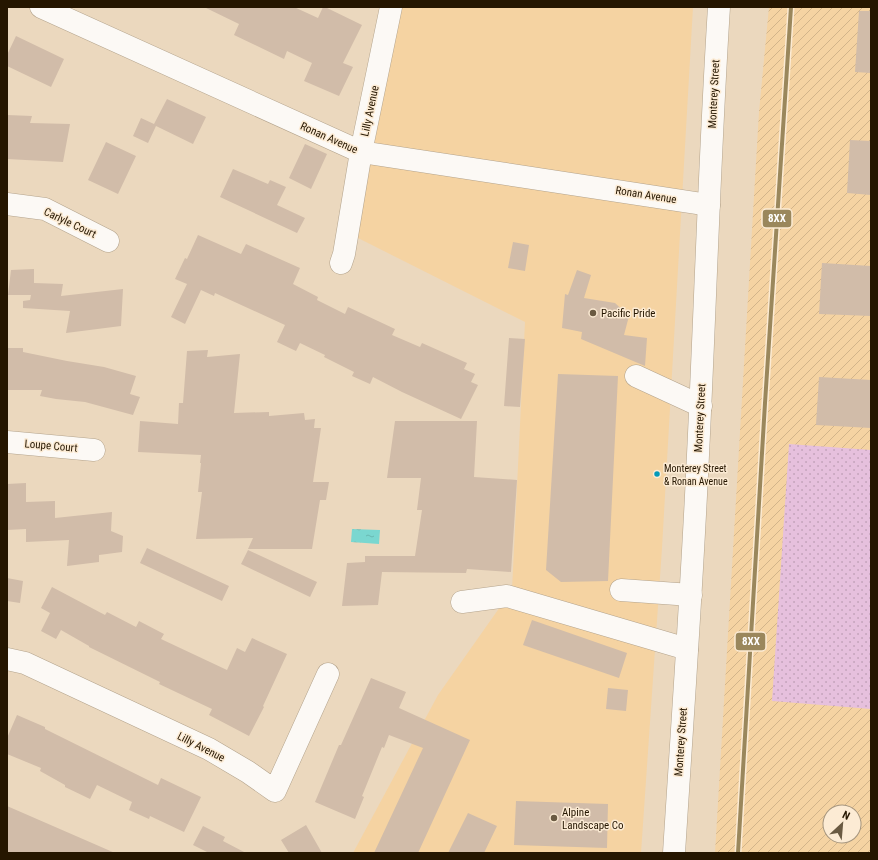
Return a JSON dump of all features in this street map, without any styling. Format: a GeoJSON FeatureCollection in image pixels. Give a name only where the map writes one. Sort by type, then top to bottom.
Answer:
{"type":"FeatureCollection","features":[{"type":"Feature","properties":{"kind":"street","name":"Ronan Avenue"},"geometry":{"type":"LineString","coordinates":[[41,7],[361,152],[710,205]]}},
{"type":"Feature","properties":{"kind":"street","name":"Lilly Avenue"},"geometry":{"type":"LineString","coordinates":[[341,263],[344,254],[361,152],[391,7]]}},
{"type":"Feature","properties":{"kind":"street","name":"Monterey Street"},"geometry":{"type":"LineString","coordinates":[[674,853],[691,595],[719,7]]}},
{"type":"Feature","properties":{"kind":"street","name":"Carlyle Court"},"geometry":{"type":"LineString","coordinates":[[7,204],[45,209],[108,241]]}},
{"type":"Feature","properties":{"kind":"street"},"geometry":{"type":"LineString","coordinates":[[636,376],[701,406]]}},
{"type":"Feature","properties":{"kind":"street","name":"Loupe Court"},"geometry":{"type":"LineString","coordinates":[[7,442],[94,450]]}},
{"type":"Feature","properties":{"kind":"street"},"geometry":{"type":"LineString","coordinates":[[621,590],[691,595]]}},
{"type":"Feature","properties":{"kind":"street"},"geometry":{"type":"LineString","coordinates":[[462,602],[507,596],[687,649]]}},
{"type":"Feature","properties":{"kind":"street","name":"Lilly Avenue"},"geometry":{"type":"LineString","coordinates":[[7,659],[25,663],[209,749],[248,772],[275,791],[328,674]]}},
{"type":"Feature","properties":{"kind":"shaded area"},"geometry":{"type":"Polygon","coordinates":[[[401,7],[693,7],[662,548],[641,853],[353,853],[438,695],[512,590],[525,322],[356,237],[401,7]]]}},
{"type":"Feature","properties":{"kind":"shaded area"},"geometry":{"type":"Polygon","coordinates":[[[769,7],[871,7],[871,853],[715,853],[759,112],[769,7]]]}},
{"type":"Feature","properties":{"kind":"shaded area"},"geometry":{"type":"Polygon","coordinates":[[[789,444],[871,450],[871,709],[772,701],[789,444]]]}},
{"type":"Feature","properties":{"kind":"water"},"geometry":{"type":"Polygon","coordinates":[[[352,529],[380,530],[379,544],[351,542],[352,529]]]}},
{"type":"Feature","properties":{"kind":"building"},"geometry":{"type":"Polygon","coordinates":[[[204,7],[294,7],[318,18],[323,7],[325,7],[362,25],[343,63],[353,67],[339,96],[304,81],[312,63],[287,51],[284,59],[234,35],[239,24],[204,7]]]}},
{"type":"Feature","properties":{"kind":"building"},"geometry":{"type":"Polygon","coordinates":[[[859,11],[871,11],[871,73],[855,72],[859,11]]]}},
{"type":"Feature","properties":{"kind":"building"},"geometry":{"type":"Polygon","coordinates":[[[16,36],[64,59],[51,87],[7,66],[7,55],[16,36]]]}},
{"type":"Feature","properties":{"kind":"building"},"geometry":{"type":"Polygon","coordinates":[[[167,99],[206,117],[193,144],[156,126],[148,143],[133,136],[141,118],[154,124],[167,99]]]}},
{"type":"Feature","properties":{"kind":"building"},"geometry":{"type":"Polygon","coordinates":[[[7,115],[32,116],[30,123],[70,124],[63,162],[7,159],[7,115]]]}},
{"type":"Feature","properties":{"kind":"building"},"geometry":{"type":"Polygon","coordinates":[[[850,140],[871,141],[871,195],[847,193],[850,140]]]}},
{"type":"Feature","properties":{"kind":"building"},"geometry":{"type":"Polygon","coordinates":[[[106,142],[136,156],[118,194],[88,180],[106,142]]]}},
{"type":"Feature","properties":{"kind":"building"},"geometry":{"type":"Polygon","coordinates":[[[305,144],[327,154],[311,189],[289,178],[305,144]]]}},
{"type":"Feature","properties":{"kind":"building"},"geometry":{"type":"Polygon","coordinates":[[[233,169],[268,184],[270,180],[286,187],[277,205],[305,218],[297,233],[220,197],[233,169]]]}},
{"type":"Feature","properties":{"kind":"building"},"geometry":{"type":"Polygon","coordinates":[[[198,235],[241,254],[246,244],[300,268],[293,284],[318,297],[317,300],[345,314],[348,307],[395,329],[392,335],[420,347],[422,343],[467,363],[464,369],[475,374],[471,382],[478,385],[461,419],[373,377],[370,384],[352,376],[354,372],[324,357],[325,355],[300,343],[296,351],[277,342],[285,325],[215,293],[214,296],[201,290],[185,324],[171,317],[187,284],[175,279],[185,258],[187,259],[198,235]]]}},
{"type":"Feature","properties":{"kind":"building"},"geometry":{"type":"Polygon","coordinates":[[[513,242],[529,245],[525,271],[508,268],[513,242]]]}},
{"type":"Feature","properties":{"kind":"building"},"geometry":{"type":"Polygon","coordinates":[[[822,263],[871,266],[871,316],[819,314],[822,263]]]}},
{"type":"Feature","properties":{"kind":"building"},"geometry":{"type":"Polygon","coordinates":[[[34,269],[34,283],[63,284],[61,296],[123,289],[121,326],[66,333],[70,311],[23,308],[23,301],[30,300],[31,295],[8,295],[11,270],[34,269]]]}},
{"type":"Feature","properties":{"kind":"building"},"geometry":{"type":"Polygon","coordinates":[[[577,270],[591,275],[584,298],[615,303],[629,316],[624,335],[647,338],[645,366],[581,339],[582,332],[562,328],[565,294],[568,295],[577,270]]]}},
{"type":"Feature","properties":{"kind":"building"},"geometry":{"type":"Polygon","coordinates":[[[509,338],[525,339],[520,407],[504,406],[509,338]]]}},
{"type":"Feature","properties":{"kind":"building"},"geometry":{"type":"Polygon","coordinates":[[[7,348],[23,348],[23,352],[104,367],[136,376],[130,394],[140,397],[133,415],[85,402],[40,396],[42,390],[7,390],[7,348]]]}},
{"type":"Feature","properties":{"kind":"building"},"geometry":{"type":"Polygon","coordinates":[[[208,350],[207,357],[240,354],[234,413],[269,412],[269,416],[304,413],[305,420],[315,419],[314,428],[321,428],[313,482],[329,482],[326,500],[320,500],[312,549],[248,549],[253,538],[196,539],[202,492],[198,492],[201,455],[138,452],[140,421],[178,424],[179,403],[183,403],[187,351],[208,350]]]}},
{"type":"Feature","properties":{"kind":"building"},"geometry":{"type":"Polygon","coordinates":[[[558,374],[618,376],[608,581],[561,582],[546,570],[558,374]]]}},
{"type":"Feature","properties":{"kind":"building"},"geometry":{"type":"Polygon","coordinates":[[[819,377],[871,380],[871,428],[816,425],[819,377]]]}},
{"type":"Feature","properties":{"kind":"building"},"geometry":{"type":"Polygon","coordinates":[[[395,421],[477,421],[474,477],[517,480],[511,572],[467,569],[466,573],[382,572],[378,605],[342,606],[347,563],[365,562],[365,556],[415,556],[422,510],[417,510],[421,478],[387,478],[395,421]]]}},
{"type":"Feature","properties":{"kind":"building"},"geometry":{"type":"Polygon","coordinates":[[[26,483],[26,502],[55,501],[55,518],[112,512],[111,531],[123,536],[122,552],[99,555],[99,562],[67,566],[69,540],[26,542],[26,529],[7,530],[7,484],[26,483]]]}},
{"type":"Feature","properties":{"kind":"building"},"geometry":{"type":"Polygon","coordinates":[[[147,548],[229,586],[222,601],[140,563],[147,548]]]}},
{"type":"Feature","properties":{"kind":"building"},"geometry":{"type":"Polygon","coordinates":[[[248,550],[317,582],[310,597],[241,564],[248,550]]]}},
{"type":"Feature","properties":{"kind":"building"},"geometry":{"type":"Polygon","coordinates":[[[7,578],[23,581],[20,603],[7,601],[7,578]]]}},
{"type":"Feature","properties":{"kind":"building"},"geometry":{"type":"Polygon","coordinates":[[[52,587],[105,615],[107,612],[136,627],[139,621],[164,634],[161,639],[227,670],[237,648],[245,652],[252,638],[287,654],[263,706],[264,707],[249,736],[209,715],[212,709],[159,684],[160,682],[89,647],[61,630],[56,639],[41,631],[50,613],[41,608],[52,587]]]}},
{"type":"Feature","properties":{"kind":"building"},"geometry":{"type":"Polygon","coordinates":[[[532,620],[627,653],[619,678],[523,645],[532,620]]]}},
{"type":"Feature","properties":{"kind":"building"},"geometry":{"type":"Polygon","coordinates":[[[371,678],[406,692],[399,708],[470,740],[418,853],[374,853],[423,748],[389,735],[384,748],[382,747],[362,796],[364,797],[355,819],[315,802],[339,745],[341,745],[371,678]]]}},
{"type":"Feature","properties":{"kind":"building"},"geometry":{"type":"Polygon","coordinates":[[[608,688],[628,690],[626,711],[606,709],[608,688]]]}},
{"type":"Feature","properties":{"kind":"building"},"geometry":{"type":"Polygon","coordinates":[[[17,715],[45,727],[45,729],[158,785],[161,778],[201,797],[184,832],[150,816],[149,819],[129,810],[132,802],[97,785],[90,799],[65,787],[65,785],[40,771],[41,768],[7,754],[7,738],[17,715]]]}},
{"type":"Feature","properties":{"kind":"building"},"geometry":{"type":"Polygon","coordinates":[[[516,801],[608,804],[607,848],[514,845],[516,801]]]}},
{"type":"Feature","properties":{"kind":"building"},"geometry":{"type":"Polygon","coordinates":[[[7,806],[115,853],[7,853],[7,806]]]}},
{"type":"Feature","properties":{"kind":"building"},"geometry":{"type":"Polygon","coordinates":[[[468,813],[497,826],[484,853],[448,853],[468,813]]]}},
{"type":"Feature","properties":{"kind":"building"},"geometry":{"type":"Polygon","coordinates":[[[306,825],[322,853],[289,853],[281,840],[306,825]]]}},
{"type":"Feature","properties":{"kind":"building"},"geometry":{"type":"Polygon","coordinates":[[[203,826],[225,837],[223,841],[246,853],[209,853],[193,845],[203,826]]]}},
{"type":"Feature","properties":{"kind":"transit line","name":"8XX"},"geometry":{"type":"LineString","coordinates":[[738,853],[791,7]]}},
{"type":"Feature","properties":{"kind":"place","name":"Pacific Pride"},"geometry":{"type":"Point","coordinates":[593,313]}},
{"type":"Feature","properties":{"kind":"place","name":"Monterey Street & Ronan Avenue"},"geometry":{"type":"Point","coordinates":[657,474]}},
{"type":"Feature","properties":{"kind":"place","name":"Alpine Landscape Co"},"geometry":{"type":"Point","coordinates":[554,818]}}]}
